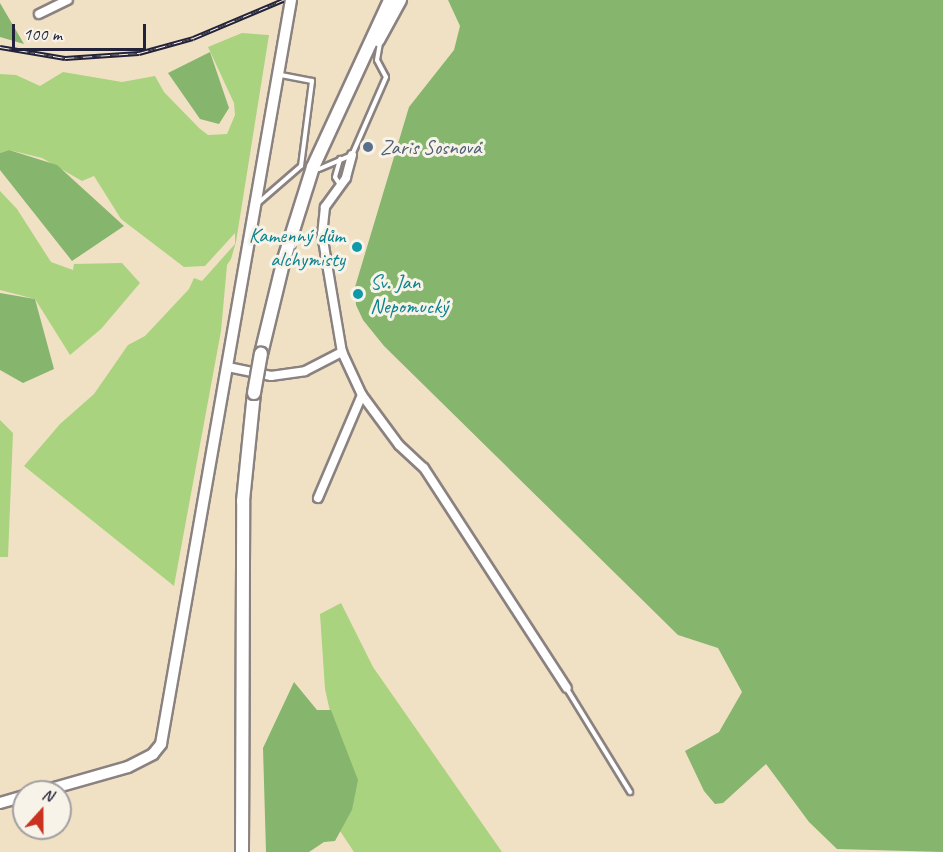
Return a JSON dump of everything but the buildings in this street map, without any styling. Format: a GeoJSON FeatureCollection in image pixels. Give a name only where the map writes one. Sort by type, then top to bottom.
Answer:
{"type":"FeatureCollection","features":[{"type":"Feature","properties":{"kind":"main road"},"geometry":{"type":"LineString","coordinates":[[242,852],[243,501],[254,393],[261,354],[299,213],[325,137],[390,0]]}},
{"type":"Feature","properties":{"kind":"main road"},"geometry":{"type":"LineString","coordinates":[[299,213],[387,23],[400,0]]}},
{"type":"Feature","properties":{"kind":"street"},"geometry":{"type":"LineString","coordinates":[[39,14],[68,0]]}},
{"type":"Feature","properties":{"kind":"street"},"geometry":{"type":"LineString","coordinates":[[72,783],[128,767],[153,754],[161,744],[291,0]]}},
{"type":"Feature","properties":{"kind":"street"},"geometry":{"type":"LineString","coordinates":[[352,155],[340,186],[325,207],[322,234],[342,352],[362,395],[399,445],[424,468],[567,688]]}},
{"type":"Feature","properties":{"kind":"street"},"geometry":{"type":"LineString","coordinates":[[228,366],[271,376],[294,373],[324,364],[342,352]]}},
{"type":"Feature","properties":{"kind":"street"},"geometry":{"type":"LineString","coordinates":[[318,498],[362,395]]}},
{"type":"Feature","properties":{"kind":"lane"},"geometry":{"type":"LineString","coordinates":[[319,169],[352,155],[386,77],[377,56],[387,23]]}},
{"type":"Feature","properties":{"kind":"lane"},"geometry":{"type":"LineString","coordinates":[[255,206],[301,166],[312,81],[278,74]]}},
{"type":"Feature","properties":{"kind":"lane"},"geometry":{"type":"LineString","coordinates":[[340,186],[335,177],[341,158]]}},
{"type":"Feature","properties":{"kind":"lane"},"geometry":{"type":"LineString","coordinates":[[567,688],[630,792]]}},
{"type":"Feature","properties":{"kind":"green space"},"geometry":{"type":"Polygon","coordinates":[[[448,0],[943,0],[943,852],[837,849],[809,822],[766,764],[723,803],[715,804],[704,791],[685,751],[719,732],[742,692],[718,648],[678,635],[384,346],[363,320],[356,305],[355,287],[409,107],[454,50],[460,26],[448,0]]]}},
{"type":"Feature","properties":{"kind":"green space"},"geometry":{"type":"Polygon","coordinates":[[[0,3],[24,44],[0,37],[0,3]]]}},
{"type":"Feature","properties":{"kind":"green space"},"geometry":{"type":"Polygon","coordinates":[[[242,33],[269,35],[236,242],[227,265],[221,331],[174,586],[24,466],[60,424],[94,394],[128,345],[145,336],[189,289],[194,278],[202,281],[235,244],[235,233],[205,266],[184,267],[121,219],[94,176],[82,181],[42,158],[9,150],[0,153],[0,74],[16,75],[40,86],[63,72],[122,82],[155,76],[164,92],[199,128],[208,135],[227,134],[235,115],[234,103],[208,47],[242,33]]]}},
{"type":"Feature","properties":{"kind":"green space"},"geometry":{"type":"Polygon","coordinates":[[[210,52],[229,108],[219,124],[200,119],[168,73],[210,52]]]}},
{"type":"Feature","properties":{"kind":"green space"},"geometry":{"type":"Polygon","coordinates":[[[9,150],[57,165],[124,226],[72,261],[0,170],[0,153],[9,150]]]}},
{"type":"Feature","properties":{"kind":"green space"},"geometry":{"type":"Polygon","coordinates":[[[0,191],[17,209],[51,262],[73,270],[74,264],[122,263],[140,283],[101,329],[70,355],[35,299],[0,290],[0,191]]]}},
{"type":"Feature","properties":{"kind":"green space"},"geometry":{"type":"Polygon","coordinates":[[[0,293],[35,299],[54,369],[23,383],[0,370],[0,293]]]}},
{"type":"Feature","properties":{"kind":"green space"},"geometry":{"type":"Polygon","coordinates":[[[0,420],[13,433],[8,557],[0,557],[0,420]]]}},
{"type":"Feature","properties":{"kind":"green space"},"geometry":{"type":"Polygon","coordinates":[[[341,603],[373,667],[502,852],[354,852],[340,831],[352,810],[325,689],[320,614],[341,603]]]}},
{"type":"Feature","properties":{"kind":"green space"},"geometry":{"type":"Polygon","coordinates":[[[294,682],[317,710],[331,710],[358,780],[352,810],[335,841],[324,842],[309,852],[266,852],[263,748],[294,682]]]}},
{"type":"Feature","properties":{"kind":"railway"},"geometry":{"type":"LineString","coordinates":[[0,47],[65,58],[139,53],[193,38],[283,0]]}},
{"type":"Feature","properties":{"kind":"place","name":"Zaris Sosnová"},"geometry":{"type":"Point","coordinates":[368,147]}},
{"type":"Feature","properties":{"kind":"place","name":"Kamenný dům alchymisty"},"geometry":{"type":"Point","coordinates":[357,247]}},
{"type":"Feature","properties":{"kind":"place","name":"Sv. Jan Nepomucký"},"geometry":{"type":"Point","coordinates":[358,294]}}]}
